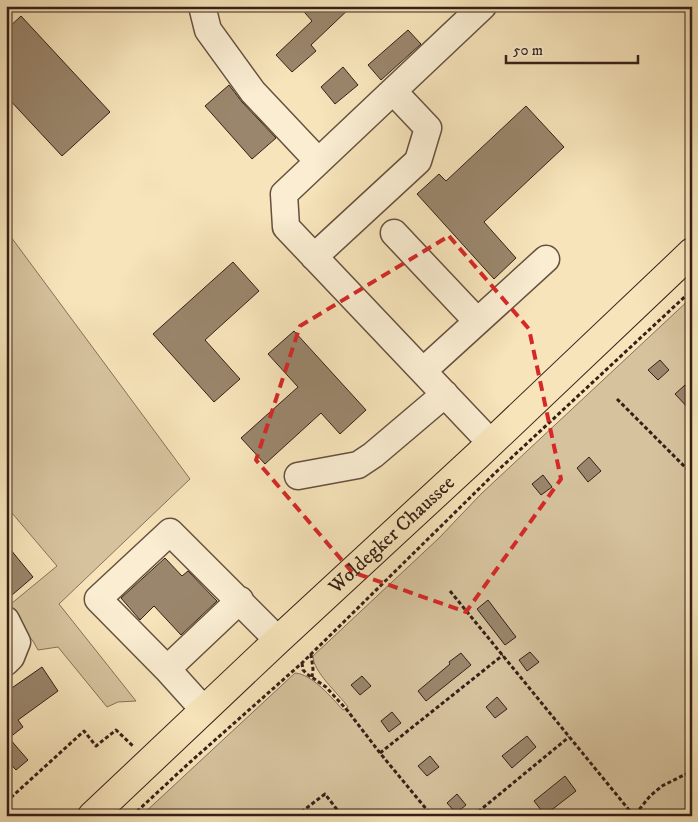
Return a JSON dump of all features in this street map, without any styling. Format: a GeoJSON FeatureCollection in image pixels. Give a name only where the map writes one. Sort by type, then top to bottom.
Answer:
{"type":"FeatureCollection","features":[{"type":"Feature","properties":{"kind":"main road","name":"Woldegker Chaussee"},"geometry":{"type":"LineString","coordinates":[[92,816],[278,640],[491,443],[692,252]]}},
{"type":"Feature","properties":{"kind":"lane"},"geometry":{"type":"LineString","coordinates":[[202,6],[208,30],[253,92],[318,161]]}},
{"type":"Feature","properties":{"kind":"lane"},"geometry":{"type":"LineString","coordinates":[[483,6],[284,194],[286,226],[491,443]]}},
{"type":"Feature","properties":{"kind":"lane"},"geometry":{"type":"LineString","coordinates":[[314,257],[418,161],[428,128],[393,91]]}},
{"type":"Feature","properties":{"kind":"lane"},"geometry":{"type":"LineString","coordinates":[[394,233],[477,321]]}},
{"type":"Feature","properties":{"kind":"lane"},"geometry":{"type":"LineString","coordinates":[[423,370],[546,259]]}},
{"type":"Feature","properties":{"kind":"lane"},"geometry":{"type":"LineString","coordinates":[[298,476],[358,465],[373,455],[445,394]]}},
{"type":"Feature","properties":{"kind":"lane"},"geometry":{"type":"LineString","coordinates":[[204,710],[168,669],[98,599],[170,532],[278,640]]}},
{"type":"Feature","properties":{"kind":"lane"},"geometry":{"type":"LineString","coordinates":[[168,669],[240,600]]}},
{"type":"Feature","properties":{"kind":"path"},"geometry":{"type":"LineString","coordinates":[[132,816],[294,670],[494,474],[692,290]]}},
{"type":"Feature","properties":{"kind":"path"},"geometry":{"type":"LineString","coordinates":[[617,399],[692,474]]}},
{"type":"Feature","properties":{"kind":"path"},"geometry":{"type":"LineString","coordinates":[[450,591],[634,816],[650,796],[662,786],[692,771]]}},
{"type":"Feature","properties":{"kind":"path"},"geometry":{"type":"LineString","coordinates":[[311,654],[312,677]]}},
{"type":"Feature","properties":{"kind":"path"},"geometry":{"type":"LineString","coordinates":[[380,753],[503,656]]}},
{"type":"Feature","properties":{"kind":"path"},"geometry":{"type":"LineString","coordinates":[[302,662],[303,670]]}},
{"type":"Feature","properties":{"kind":"path"},"geometry":{"type":"LineString","coordinates":[[294,670],[303,670],[326,687],[347,710],[432,816]]}},
{"type":"Feature","properties":{"kind":"path"},"geometry":{"type":"LineString","coordinates":[[6,802],[84,732],[96,746],[116,730],[148,763]]}},
{"type":"Feature","properties":{"kind":"path"},"geometry":{"type":"LineString","coordinates":[[473,816],[569,736]]}},
{"type":"Feature","properties":{"kind":"path"},"geometry":{"type":"LineString","coordinates":[[296,816],[325,794],[342,816]]}},
{"type":"Feature","properties":{"kind":"highlighted area"},"geometry":{"type":"Polygon","coordinates":[[[449,236],[529,329],[561,479],[466,612],[352,572],[256,460],[300,326],[449,236]]]}},
{"type":"Feature","properties":{"kind":"shaded area"},"geometry":{"type":"Polygon","coordinates":[[[11,237],[190,479],[59,604],[136,701],[118,702],[107,707],[58,647],[38,650],[33,641],[6,610],[6,608],[57,566],[6,506],[6,246],[11,237]]]}},
{"type":"Feature","properties":{"kind":"shaded area"},"geometry":{"type":"Polygon","coordinates":[[[692,297],[692,816],[141,816],[295,673],[301,674],[315,682],[343,710],[348,707],[321,675],[313,656],[439,538],[481,494],[692,297]]]}},
{"type":"Feature","properties":{"kind":"building"},"geometry":{"type":"Polygon","coordinates":[[[299,6],[352,6],[311,45],[316,51],[292,72],[276,55],[312,21],[299,6]]]}},
{"type":"Feature","properties":{"kind":"building"},"geometry":{"type":"Polygon","coordinates":[[[21,16],[110,112],[62,156],[6,96],[6,30],[21,16]]]}},
{"type":"Feature","properties":{"kind":"building"},"geometry":{"type":"Polygon","coordinates":[[[408,30],[421,44],[381,80],[368,65],[408,30]]]}},
{"type":"Feature","properties":{"kind":"building"},"geometry":{"type":"Polygon","coordinates":[[[343,67],[358,85],[335,104],[321,87],[343,67]]]}},
{"type":"Feature","properties":{"kind":"building"},"geometry":{"type":"Polygon","coordinates":[[[229,85],[242,102],[276,138],[252,159],[205,106],[229,85]]]}},
{"type":"Feature","properties":{"kind":"building"},"geometry":{"type":"Polygon","coordinates":[[[526,106],[564,147],[484,222],[516,258],[494,279],[417,194],[439,174],[446,181],[526,106]]]}},
{"type":"Feature","properties":{"kind":"building"},"geometry":{"type":"Polygon","coordinates":[[[233,262],[259,291],[205,340],[240,379],[214,402],[153,334],[233,262]]]}},
{"type":"Feature","properties":{"kind":"building"},"geometry":{"type":"Polygon","coordinates":[[[294,331],[366,410],[340,434],[321,413],[265,464],[241,438],[298,387],[268,354],[294,331]]]}},
{"type":"Feature","properties":{"kind":"building"},"geometry":{"type":"Polygon","coordinates":[[[660,360],[669,370],[658,380],[648,370],[660,360]]]}},
{"type":"Feature","properties":{"kind":"building"},"geometry":{"type":"Polygon","coordinates":[[[685,385],[692,392],[692,412],[675,394],[685,385]]]}},
{"type":"Feature","properties":{"kind":"building"},"geometry":{"type":"Polygon","coordinates":[[[589,457],[601,471],[588,482],[577,468],[589,457]]]}},
{"type":"Feature","properties":{"kind":"building"},"geometry":{"type":"Polygon","coordinates":[[[543,475],[552,487],[541,495],[532,484],[543,475]]]}},
{"type":"Feature","properties":{"kind":"building"},"geometry":{"type":"Polygon","coordinates":[[[6,544],[33,577],[12,595],[6,587],[6,544]]]}},
{"type":"Feature","properties":{"kind":"building"},"geometry":{"type":"Polygon","coordinates":[[[165,558],[182,576],[188,571],[217,601],[181,635],[154,606],[140,620],[121,598],[165,558]]]}},
{"type":"Feature","properties":{"kind":"building"},"geometry":{"type":"Polygon","coordinates":[[[488,600],[516,637],[505,645],[477,609],[488,600]]]}},
{"type":"Feature","properties":{"kind":"building"},"geometry":{"type":"Polygon","coordinates":[[[530,652],[539,662],[527,671],[519,660],[530,652]]]}},
{"type":"Feature","properties":{"kind":"building"},"geometry":{"type":"Polygon","coordinates":[[[461,653],[471,665],[426,701],[418,691],[461,653]]]}},
{"type":"Feature","properties":{"kind":"building"},"geometry":{"type":"Polygon","coordinates":[[[42,667],[58,691],[18,720],[23,727],[9,738],[28,760],[16,770],[6,759],[6,692],[42,667]]]}},
{"type":"Feature","properties":{"kind":"building"},"geometry":{"type":"Polygon","coordinates":[[[362,676],[371,686],[360,695],[351,685],[362,676]]]}},
{"type":"Feature","properties":{"kind":"building"},"geometry":{"type":"Polygon","coordinates":[[[497,697],[507,709],[495,718],[486,707],[497,697]]]}},
{"type":"Feature","properties":{"kind":"building"},"geometry":{"type":"Polygon","coordinates":[[[392,712],[401,723],[389,732],[381,721],[392,712]]]}},
{"type":"Feature","properties":{"kind":"building"},"geometry":{"type":"Polygon","coordinates":[[[527,736],[536,747],[512,768],[502,756],[527,736]]]}},
{"type":"Feature","properties":{"kind":"building"},"geometry":{"type":"Polygon","coordinates":[[[430,756],[439,767],[427,776],[418,766],[430,756]]]}},
{"type":"Feature","properties":{"kind":"building"},"geometry":{"type":"Polygon","coordinates":[[[565,776],[576,791],[545,815],[534,801],[565,776]]]}},
{"type":"Feature","properties":{"kind":"building"},"geometry":{"type":"Polygon","coordinates":[[[457,794],[466,805],[456,813],[447,803],[457,794]]]}}]}
